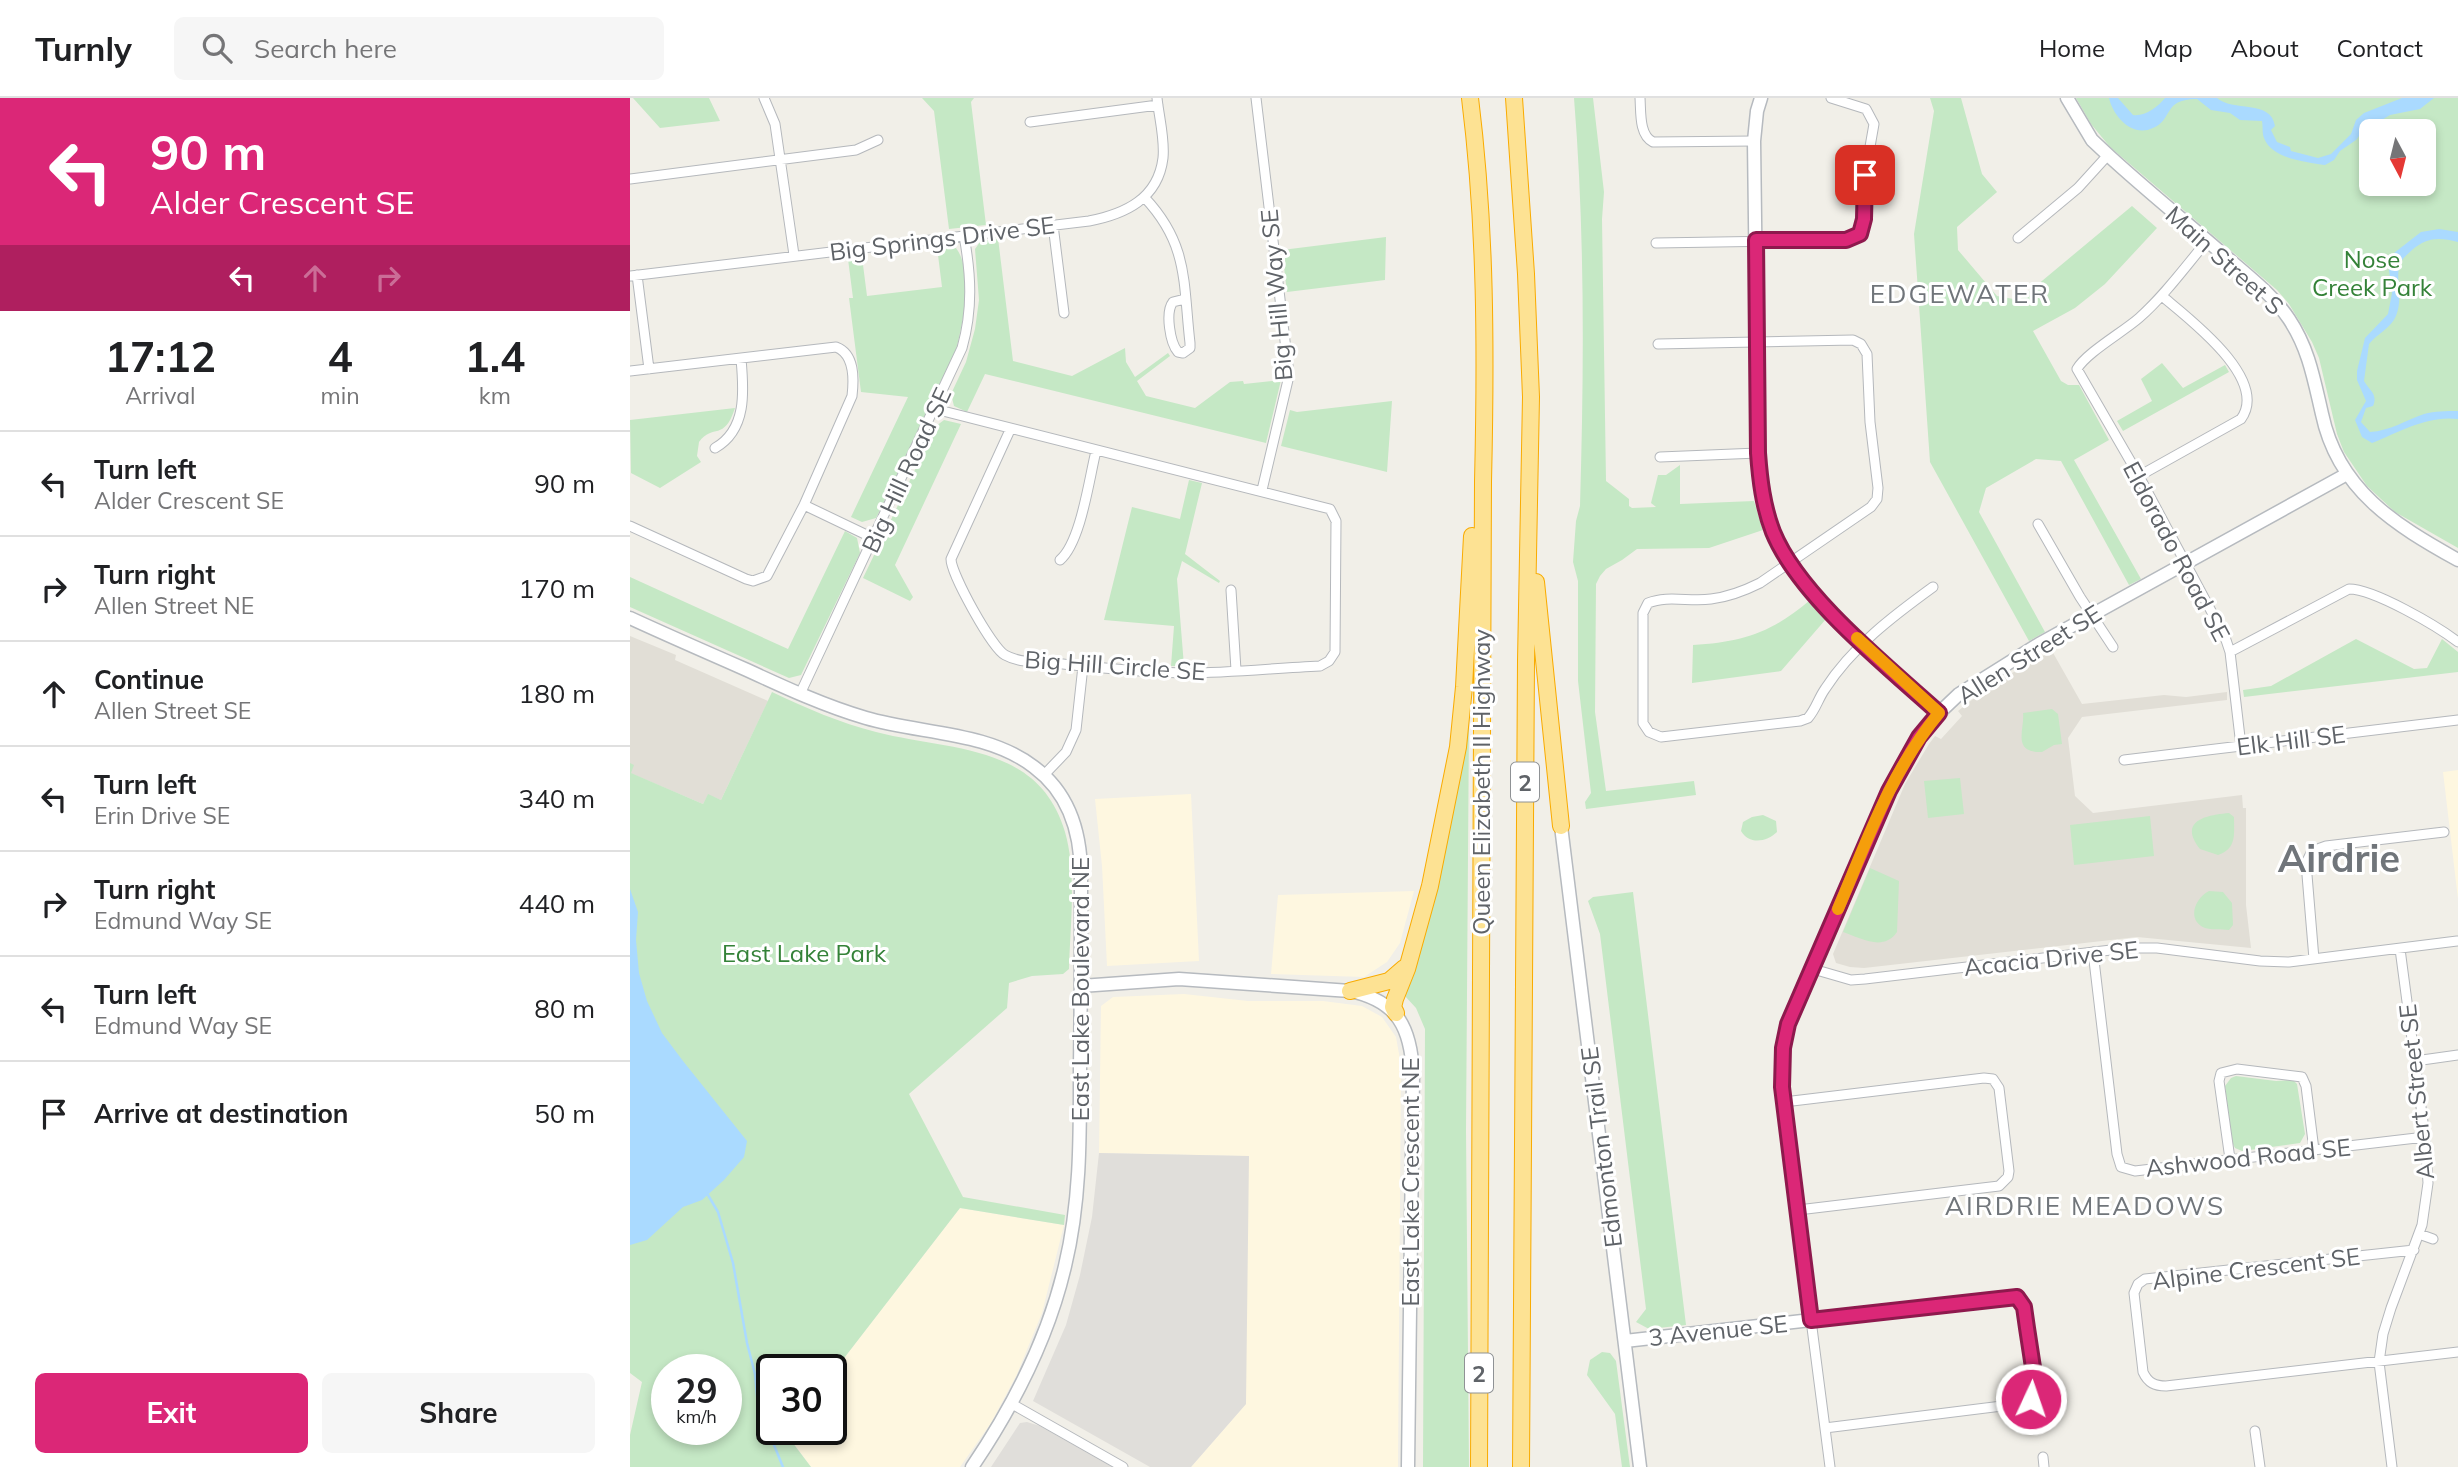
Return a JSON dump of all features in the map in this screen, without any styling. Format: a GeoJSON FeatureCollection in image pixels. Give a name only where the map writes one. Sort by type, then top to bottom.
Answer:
{"type":"FeatureCollection","features":[{"type":"Feature","properties":{"kind":"highway","name":"Queen Elizabeth II Highway"},"geometry":{"type":"LineString","coordinates":[[1470,98],[1484,261],[1485,379],[1479,1467]]}},
{"type":"Feature","properties":{"kind":"highway","name":"Queen Elizabeth II Highway"},"geometry":{"type":"LineString","coordinates":[[1514,98],[1531,397],[1526,661],[1521,1467]]}},
{"type":"Feature","properties":{"kind":"highway"},"geometry":{"type":"LineString","coordinates":[[1396,1013],[1395,999],[1414,947],[1440,843],[1458,747],[1472,532],[1483,482]]}},
{"type":"Feature","properties":{"kind":"highway"},"geometry":{"type":"LineString","coordinates":[[1530,514],[1561,827]]}},
{"type":"Feature","properties":{"kind":"highway"},"geometry":{"type":"LineString","coordinates":[[1350,991],[1396,977],[1406,965],[1414,947]]}},
{"type":"Feature","properties":{"kind":"street"},"geometry":{"type":"LineString","coordinates":[[764,98],[775,124],[782,160],[794,256]]}},
{"type":"Feature","properties":{"kind":"street","name":"Big Hill Way SE"},"geometry":{"type":"LineString","coordinates":[[1256,98],[1288,366],[1285,394],[1262,490]]}},
{"type":"Feature","properties":{"kind":"street"},"geometry":{"type":"LineString","coordinates":[[1640,98],[1644,134],[1653,142],[1754,141]]}},
{"type":"Feature","properties":{"kind":"street"},"geometry":{"type":"LineString","coordinates":[[1761,98],[1754,141],[1758,453],[1767,516],[1790,564],[1823,605],[1939,713]]}},
{"type":"Feature","properties":{"kind":"street"},"geometry":{"type":"LineString","coordinates":[[1657,243],[1846,240],[1860,234],[1864,219],[1865,175],[1874,124],[1870,113],[1862,107],[1831,98]]}},
{"type":"Feature","properties":{"kind":"street","name":"Main Street S"},"geometry":{"type":"LineString","coordinates":[[2067,98],[2073,112],[2092,139],[2108,155],[2273,299],[2299,336],[2314,374],[2330,444],[2347,474],[2371,503],[2391,520],[2458,560]]}},
{"type":"Feature","properties":{"kind":"street"},"geometry":{"type":"LineString","coordinates":[[1030,122],[1157,102],[1163,157],[1154,185],[1144,198],[1159,213],[1177,244],[1185,299],[1190,343],[1183,354],[1173,345],[1169,309],[1172,302],[1185,299]]}},
{"type":"Feature","properties":{"kind":"street"},"geometry":{"type":"LineString","coordinates":[[630,179],[856,150],[878,140]]}},
{"type":"Feature","properties":{"kind":"street"},"geometry":{"type":"LineString","coordinates":[[2018,238],[2078,188],[2108,155]]}},
{"type":"Feature","properties":{"kind":"street","name":"Big Springs Drive SE"},"geometry":{"type":"LineString","coordinates":[[633,276],[1108,217],[1132,208],[1144,198]]}},
{"type":"Feature","properties":{"kind":"street"},"geometry":{"type":"LineString","coordinates":[[1053,225],[1064,313]]}},
{"type":"Feature","properties":{"kind":"street","name":"Big Hill Road SE"},"geometry":{"type":"LineString","coordinates":[[800,694],[959,356],[967,329],[971,277],[964,236]]}},
{"type":"Feature","properties":{"kind":"street","name":"Eldorado Road SE"},"geometry":{"type":"LineString","coordinates":[[2207,241],[2162,296],[2072,371],[2139,476],[2217,619],[2230,652],[2241,746]]}},
{"type":"Feature","properties":{"kind":"street"},"geometry":{"type":"LineString","coordinates":[[633,276],[649,369]]}},
{"type":"Feature","properties":{"kind":"street"},"geometry":{"type":"LineString","coordinates":[[2139,476],[2241,419],[2246,413],[2247,405],[2242,385],[2229,359],[2217,343],[2162,296]]}},
{"type":"Feature","properties":{"kind":"street"},"geometry":{"type":"LineString","coordinates":[[1658,344],[1853,340],[1861,344],[1867,354],[1870,422],[1878,488],[1877,499],[1871,507],[1760,583],[1727,596],[1658,600],[1648,603],[1643,613],[1644,728],[1661,737],[1804,720],[1813,713],[1824,690],[1863,643],[1902,609],[1933,587]]}},
{"type":"Feature","properties":{"kind":"street"},"geometry":{"type":"LineString","coordinates":[[630,371],[836,347],[850,358],[853,377],[852,397],[804,505],[767,576],[753,581],[630,526]]}},
{"type":"Feature","properties":{"kind":"street"},"geometry":{"type":"LineString","coordinates":[[715,448],[723,443],[738,421],[743,404],[741,359]]}},
{"type":"Feature","properties":{"kind":"street","name":"Big Hill Circle SE"},"geometry":{"type":"LineString","coordinates":[[935,409],[1010,430],[1325,506],[1335,516],[1335,652],[1329,661],[1320,666],[1179,673],[1083,666],[1016,659],[1004,655],[988,634],[953,571],[951,559],[1010,430]]}},
{"type":"Feature","properties":{"kind":"street"},"geometry":{"type":"LineString","coordinates":[[1060,560],[1074,540],[1096,451]]}},
{"type":"Feature","properties":{"kind":"street"},"geometry":{"type":"LineString","coordinates":[[1660,457],[1758,453]]}},
{"type":"Feature","properties":{"kind":"street","name":"Allen Street SE"},"geometry":{"type":"LineString","coordinates":[[1811,1320],[1781,1070],[1788,1024],[1893,782],[1919,737],[1959,694],[1981,679],[2347,474]]}},
{"type":"Feature","properties":{"kind":"street"},"geometry":{"type":"LineString","coordinates":[[804,505],[873,538]]}},
{"type":"Feature","properties":{"kind":"street"},"geometry":{"type":"LineString","coordinates":[[2038,524],[2113,648]]}},
{"type":"Feature","properties":{"kind":"street"},"geometry":{"type":"LineString","coordinates":[[2230,652],[2349,589],[2365,590],[2445,632],[2458,642]]}},
{"type":"Feature","properties":{"kind":"street"},"geometry":{"type":"LineString","coordinates":[[1231,590],[1236,670]]}},
{"type":"Feature","properties":{"kind":"street","name":"East Lake Boulevard NE"},"geometry":{"type":"LineString","coordinates":[[630,618],[800,694],[866,718],[992,746],[1024,760],[1044,775],[1063,799],[1072,816],[1080,848],[1081,986],[1080,1146],[1073,1223],[1066,1264],[1038,1350],[1012,1404],[972,1467]]}},
{"type":"Feature","properties":{"kind":"street"},"geometry":{"type":"LineString","coordinates":[[1044,775],[1066,752],[1076,730],[1083,666]]}},
{"type":"Feature","properties":{"kind":"street","name":"Elk Hill SE"},"geometry":{"type":"LineString","coordinates":[[2124,760],[2458,720]]}},
{"type":"Feature","properties":{"kind":"street","name":"Edmonton Trail SE"},"geometry":{"type":"LineString","coordinates":[[1561,827],[1640,1467]]}},
{"type":"Feature","properties":{"kind":"street"},"geometry":{"type":"LineString","coordinates":[[2314,959],[2306,863],[2312,851],[2326,846],[2444,832]]}},
{"type":"Feature","properties":{"kind":"street","name":"Acacia Drive SE"},"geometry":{"type":"LineString","coordinates":[[1813,969],[1851,980],[2143,947],[2272,962],[2457,941]]}},
{"type":"Feature","properties":{"kind":"street","name":"Albert Street SE"},"geometry":{"type":"LineString","coordinates":[[2392,1467],[2379,1362],[2391,1308],[2419,1234],[2428,1183],[2425,1137],[2400,949]]}},
{"type":"Feature","properties":{"kind":"street","name":"Ashwood Road SE"},"geometry":{"type":"LineString","coordinates":[[2093,952],[2117,1154],[2121,1167],[2135,1171],[2425,1137]]}},
{"type":"Feature","properties":{"kind":"street"},"geometry":{"type":"LineString","coordinates":[[1081,986],[1179,979],[1350,991],[1374,998],[1396,1013]]}},
{"type":"Feature","properties":{"kind":"street","name":"East Lake Crescent NE"},"geometry":{"type":"LineString","coordinates":[[1396,1013],[1410,1042],[1413,1074],[1408,1467]]}},
{"type":"Feature","properties":{"kind":"street"},"geometry":{"type":"LineString","coordinates":[[2415,1061],[2458,1055]]}},
{"type":"Feature","properties":{"kind":"street"},"geometry":{"type":"LineString","coordinates":[[2230,1159],[2219,1081],[2221,1073],[2228,1070],[2302,1077],[2306,1086],[2314,1150]]}},
{"type":"Feature","properties":{"kind":"street"},"geometry":{"type":"LineString","coordinates":[[1784,1102],[1993,1079],[1999,1088],[2009,1171],[2004,1183],[1999,1186],[1797,1210]]}},
{"type":"Feature","properties":{"kind":"street"},"geometry":{"type":"LineString","coordinates":[[2419,1234],[2433,1239]]}},
{"type":"Feature","properties":{"kind":"street","name":"Alpine Crescent SE"},"geometry":{"type":"LineString","coordinates":[[2379,1362],[2158,1386],[2146,1379],[2144,1372],[2135,1288],[2145,1279],[2414,1250]]}},
{"type":"Feature","properties":{"kind":"street"},"geometry":{"type":"LineString","coordinates":[[1825,1428],[2020,1405],[2031,1399],[2036,1387],[2024,1307],[2020,1300],[2013,1296],[1811,1320],[1830,1467]]}},
{"type":"Feature","properties":{"kind":"street","name":"3 Avenue SE"},"geometry":{"type":"LineString","coordinates":[[1625,1341],[1811,1320]]}},
{"type":"Feature","properties":{"kind":"street"},"geometry":{"type":"LineString","coordinates":[[2379,1362],[2458,1352]]}},
{"type":"Feature","properties":{"kind":"street"},"geometry":{"type":"LineString","coordinates":[[1012,1404],[1123,1467]]}},
{"type":"Feature","properties":{"kind":"street"},"geometry":{"type":"LineString","coordinates":[[2255,1431],[2260,1467]]}},
{"type":"Feature","properties":{"kind":"shaded area"},"geometry":{"type":"Polygon","coordinates":[[[630,636],[676,655],[675,660],[768,701],[721,800],[708,795],[703,804],[630,773],[630,636]]]}},
{"type":"Feature","properties":{"kind":"shaded area"},"geometry":{"type":"Polygon","coordinates":[[[2052,651],[2082,704],[2164,695],[2186,697],[2227,692],[2227,700],[2082,717],[2068,738],[2075,796],[2093,813],[2242,795],[2243,808],[2246,808],[2246,905],[2251,948],[2137,937],[1864,968],[1836,963],[1833,954],[1905,784],[1929,744],[1935,736],[1941,739],[1962,716],[1958,711],[1992,684],[2052,651]]]}},
{"type":"Feature","properties":{"kind":"shaded area"},"geometry":{"type":"Polygon","coordinates":[[[2458,770],[2458,899],[2443,772],[2458,770]]]}},
{"type":"Feature","properties":{"kind":"shaded area"},"geometry":{"type":"Polygon","coordinates":[[[1191,794],[1199,961],[1107,966],[1102,866],[1095,799],[1191,794]]]}},
{"type":"Feature","properties":{"kind":"shaded area"},"geometry":{"type":"Polygon","coordinates":[[[1414,891],[1400,943],[1387,962],[1364,977],[1271,974],[1278,895],[1414,891]]]}},
{"type":"Feature","properties":{"kind":"shaded area"},"geometry":{"type":"Polygon","coordinates":[[[1184,994],[1248,1001],[1323,1001],[1362,1006],[1382,1017],[1396,1037],[1401,1065],[1398,1467],[1191,1467],[1246,1404],[1244,1156],[1099,1153],[1101,1006],[1113,997],[1184,994]]]}},
{"type":"Feature","properties":{"kind":"shaded area"},"geometry":{"type":"Polygon","coordinates":[[[1099,1153],[1249,1156],[1246,1404],[1191,1467],[1150,1467],[1033,1401],[1066,1325],[1080,1275],[1092,1217],[1099,1153]]]}},
{"type":"Feature","properties":{"kind":"shaded area"},"geometry":{"type":"Polygon","coordinates":[[[960,1208],[1064,1225],[1042,1313],[1017,1374],[991,1423],[960,1467],[811,1467],[795,1445],[847,1445],[847,1354],[960,1208]]]}},
{"type":"Feature","properties":{"kind":"shaded area"},"geometry":{"type":"Polygon","coordinates":[[[1020,1423],[1040,1426],[1112,1467],[991,1467],[1020,1423]]]}},
{"type":"Feature","properties":{"kind":"green space"},"geometry":{"type":"Polygon","coordinates":[[[633,98],[709,98],[720,121],[660,128],[633,98]]]}},
{"type":"Feature","properties":{"kind":"green space"},"geometry":{"type":"Polygon","coordinates":[[[922,98],[974,98],[971,102],[986,225],[949,229],[934,111],[922,98]]]}},
{"type":"Feature","properties":{"kind":"green space"},"geometry":{"type":"Polygon","coordinates":[[[1574,98],[1593,98],[1604,192],[1602,219],[1606,481],[1629,499],[1629,506],[1632,508],[1656,507],[1651,503],[1658,475],[1666,475],[1680,465],[1680,504],[1754,501],[1763,530],[1709,548],[1637,549],[1606,569],[1600,576],[1596,584],[1595,712],[1606,791],[1694,781],[1696,795],[1586,809],[1585,802],[1591,793],[1578,681],[1578,581],[1573,562],[1576,521],[1580,506],[1583,353],[1582,251],[1574,98]]]}},
{"type":"Feature","properties":{"kind":"green space"},"geometry":{"type":"Polygon","coordinates":[[[1930,98],[1961,98],[1982,174],[1997,192],[1957,227],[1958,250],[1997,296],[2019,300],[2132,206],[2157,228],[2105,284],[2075,308],[2033,331],[2061,381],[2068,385],[2079,385],[2109,440],[2074,460],[2141,579],[2129,585],[2061,461],[2036,459],[1986,488],[1979,512],[2045,632],[2029,641],[1930,462],[1914,234],[1934,111],[1930,98]]]}},
{"type":"Feature","properties":{"kind":"green space","name":"Nose Creek Park"},"geometry":{"type":"Polygon","coordinates":[[[2076,98],[2458,98],[2458,548],[2395,512],[2367,486],[2344,452],[2337,434],[2319,358],[2312,342],[2289,304],[2277,290],[2110,147],[2091,124],[2076,98]]]}},
{"type":"Feature","properties":{"kind":"green space"},"geometry":{"type":"Polygon","coordinates":[[[1386,237],[1385,280],[1287,292],[1282,250],[1386,237]]]}},
{"type":"Feature","properties":{"kind":"green space"},"geometry":{"type":"Polygon","coordinates":[[[998,238],[1013,361],[1072,376],[1125,348],[1126,362],[1135,377],[1168,353],[1170,356],[1137,381],[1146,396],[1195,408],[1230,382],[1243,381],[1244,384],[1281,380],[1266,443],[985,374],[967,412],[954,406],[951,394],[966,362],[979,300],[975,249],[980,242],[998,238]]]}},
{"type":"Feature","properties":{"kind":"green space"},"geometry":{"type":"Polygon","coordinates":[[[937,247],[956,248],[965,270],[965,298],[956,350],[876,518],[862,522],[851,517],[908,397],[861,392],[849,298],[853,298],[848,259],[862,257],[867,296],[942,287],[937,247]]]}},
{"type":"Feature","properties":{"kind":"green space"},"geometry":{"type":"Polygon","coordinates":[[[2162,363],[2183,388],[2225,365],[2229,372],[2123,431],[2117,421],[2152,401],[2141,379],[2162,363]]]}},
{"type":"Feature","properties":{"kind":"green space"},"geometry":{"type":"Polygon","coordinates":[[[1392,401],[1387,472],[1281,446],[1290,410],[1297,412],[1392,401]]]}},
{"type":"Feature","properties":{"kind":"green space"},"geometry":{"type":"Polygon","coordinates":[[[735,408],[727,425],[704,436],[699,442],[697,456],[701,462],[660,488],[631,473],[630,420],[735,408]]]}},
{"type":"Feature","properties":{"kind":"green space"},"geometry":{"type":"Polygon","coordinates":[[[944,420],[961,424],[895,565],[913,597],[910,601],[863,578],[936,426],[944,420]]]}},
{"type":"Feature","properties":{"kind":"green space"},"geometry":{"type":"Polygon","coordinates":[[[1189,480],[1202,483],[1185,554],[1220,581],[1219,583],[1182,561],[1177,579],[1184,666],[1171,666],[1174,626],[1104,620],[1132,507],[1180,519],[1189,480]]]}},
{"type":"Feature","properties":{"kind":"green space"},"geometry":{"type":"Polygon","coordinates":[[[845,531],[857,538],[860,553],[801,675],[789,678],[630,607],[630,577],[788,649],[845,531]]]}},
{"type":"Feature","properties":{"kind":"green space"},"geometry":{"type":"Polygon","coordinates":[[[1809,601],[1826,619],[1781,671],[1692,683],[1693,645],[1755,634],[1782,621],[1809,601]]]}},
{"type":"Feature","properties":{"kind":"green space"},"geometry":{"type":"Polygon","coordinates":[[[2356,639],[2414,669],[2427,668],[2442,639],[2458,652],[2458,672],[2244,697],[2243,690],[2271,686],[2356,639]]]}},
{"type":"Feature","properties":{"kind":"green space","name":"East Lake Park"},"geometry":{"type":"Polygon","coordinates":[[[772,692],[823,715],[863,728],[961,749],[1013,766],[1035,782],[1052,803],[1069,848],[1072,900],[1069,969],[1063,974],[1032,976],[1009,983],[1007,1008],[909,1094],[963,1197],[1065,1215],[1064,1225],[960,1208],[847,1354],[756,1354],[756,1445],[794,1445],[811,1467],[630,1467],[630,1435],[642,1382],[630,1373],[630,763],[634,765],[631,773],[703,804],[708,794],[721,800],[772,692]]]}},
{"type":"Feature","properties":{"kind":"green space"},"geometry":{"type":"Polygon","coordinates":[[[2052,709],[2058,714],[2062,744],[2042,752],[2026,749],[2022,739],[2023,713],[2052,709]]]}},
{"type":"Feature","properties":{"kind":"green space"},"geometry":{"type":"Polygon","coordinates":[[[1469,720],[1466,1131],[1469,1467],[1423,1467],[1425,1029],[1416,1008],[1404,995],[1449,831],[1469,720]]]}},
{"type":"Feature","properties":{"kind":"green space"},"geometry":{"type":"Polygon","coordinates":[[[1960,778],[1964,814],[1928,818],[1924,781],[1960,778]]]}},
{"type":"Feature","properties":{"kind":"green space"},"geometry":{"type":"Polygon","coordinates":[[[2229,813],[2234,817],[2234,829],[2229,849],[2218,855],[2200,849],[2192,831],[2194,825],[2212,815],[2229,813]]]}},
{"type":"Feature","properties":{"kind":"green space"},"geometry":{"type":"Polygon","coordinates":[[[1763,815],[1776,821],[1777,832],[1758,840],[1744,835],[1741,831],[1743,822],[1763,815]]]}},
{"type":"Feature","properties":{"kind":"green space"},"geometry":{"type":"Polygon","coordinates":[[[2150,816],[2154,856],[2074,865],[2070,825],[2150,816]]]}},
{"type":"Feature","properties":{"kind":"green space"},"geometry":{"type":"Polygon","coordinates":[[[1870,868],[1899,881],[1897,932],[1891,938],[1879,942],[1871,942],[1843,932],[1870,868]]]}},
{"type":"Feature","properties":{"kind":"green space"},"geometry":{"type":"Polygon","coordinates":[[[2209,891],[2223,892],[2232,903],[2233,925],[2229,930],[2205,928],[2196,920],[2194,915],[2197,904],[2209,891]]]}},
{"type":"Feature","properties":{"kind":"green space"},"geometry":{"type":"Polygon","coordinates":[[[1633,892],[1686,1325],[1649,1329],[1636,1322],[1646,1309],[1600,934],[1588,901],[1593,897],[1633,892]]]}},
{"type":"Feature","properties":{"kind":"green space"},"geometry":{"type":"Polygon","coordinates":[[[2236,1076],[2276,1081],[2293,1080],[2297,1084],[2305,1134],[2300,1143],[2242,1151],[2235,1148],[2225,1086],[2236,1076]]]}},
{"type":"Feature","properties":{"kind":"green space"},"geometry":{"type":"Polygon","coordinates":[[[1602,1352],[1610,1353],[1616,1361],[1630,1467],[1622,1467],[1615,1414],[1587,1375],[1590,1360],[1602,1352]]]}},
{"type":"Feature","properties":{"kind":"water"},"geometry":{"type":"Polygon","coordinates":[[[2109,98],[2118,98],[2133,115],[2150,111],[2165,98],[2217,98],[2266,112],[2275,126],[2271,130],[2277,142],[2290,147],[2291,151],[2318,158],[2331,154],[2351,134],[2356,120],[2364,113],[2402,98],[2434,98],[2420,109],[2390,115],[2383,119],[2359,119],[2359,136],[2325,165],[2299,161],[2274,151],[2264,138],[2262,121],[2240,120],[2230,113],[2211,110],[2197,99],[2178,102],[2164,120],[2145,130],[2131,128],[2125,124],[2109,98]]]}},
{"type":"Feature","properties":{"kind":"water"},"geometry":{"type":"Polygon","coordinates":[[[2439,229],[2458,232],[2458,242],[2445,239],[2428,240],[2412,250],[2400,264],[2396,316],[2369,344],[2364,381],[2375,398],[2373,406],[2366,408],[2361,422],[2370,432],[2384,430],[2432,412],[2458,411],[2458,419],[2425,422],[2372,443],[2362,437],[2355,420],[2366,401],[2357,380],[2365,338],[2388,314],[2392,293],[2389,270],[2394,253],[2421,232],[2439,229]]]}},
{"type":"Feature","properties":{"kind":"water"},"geometry":{"type":"Polygon","coordinates":[[[630,889],[638,912],[636,940],[639,973],[647,1001],[662,1033],[747,1141],[744,1157],[702,1200],[683,1207],[647,1240],[630,1245],[630,889]]]}},
{"type":"Feature","properties":{"kind":"waterway"},"geometry":{"type":"LineString","coordinates":[[708,1195],[718,1212],[733,1263],[755,1374],[758,1406],[783,1467]]}},
{"type":"Feature","properties":{"kind":"slow traffic"},"geometry":{"type":"LineString","coordinates":[[1838,909],[1904,761],[1939,713],[1857,638]]}},
{"type":"Feature","properties":{"kind":"district","name":"EDGEWATER"},"geometry":{"type":"Point","coordinates":[1960,293]}},
{"type":"Feature","properties":{"kind":"district","name":"Airdrie"},"geometry":{"type":"Point","coordinates":[2339,858]}},
{"type":"Feature","properties":{"kind":"district","name":"AIRDRIE MEADOWS"},"geometry":{"type":"Point","coordinates":[2085,1205]}},
{"type":"Feature","properties":{"kind":"route"},"geometry":{"type":"LineString","coordinates":[[1865,175],[1864,219],[1860,234],[1846,240],[1756,240],[1758,453],[1761,486],[1773,533],[1790,564],[1823,605],[1939,713],[1919,737],[1889,791],[1788,1024],[1783,1048],[1782,1087],[1811,1320],[2017,1297],[2024,1307],[2036,1387],[2031,1399]]}}]}
